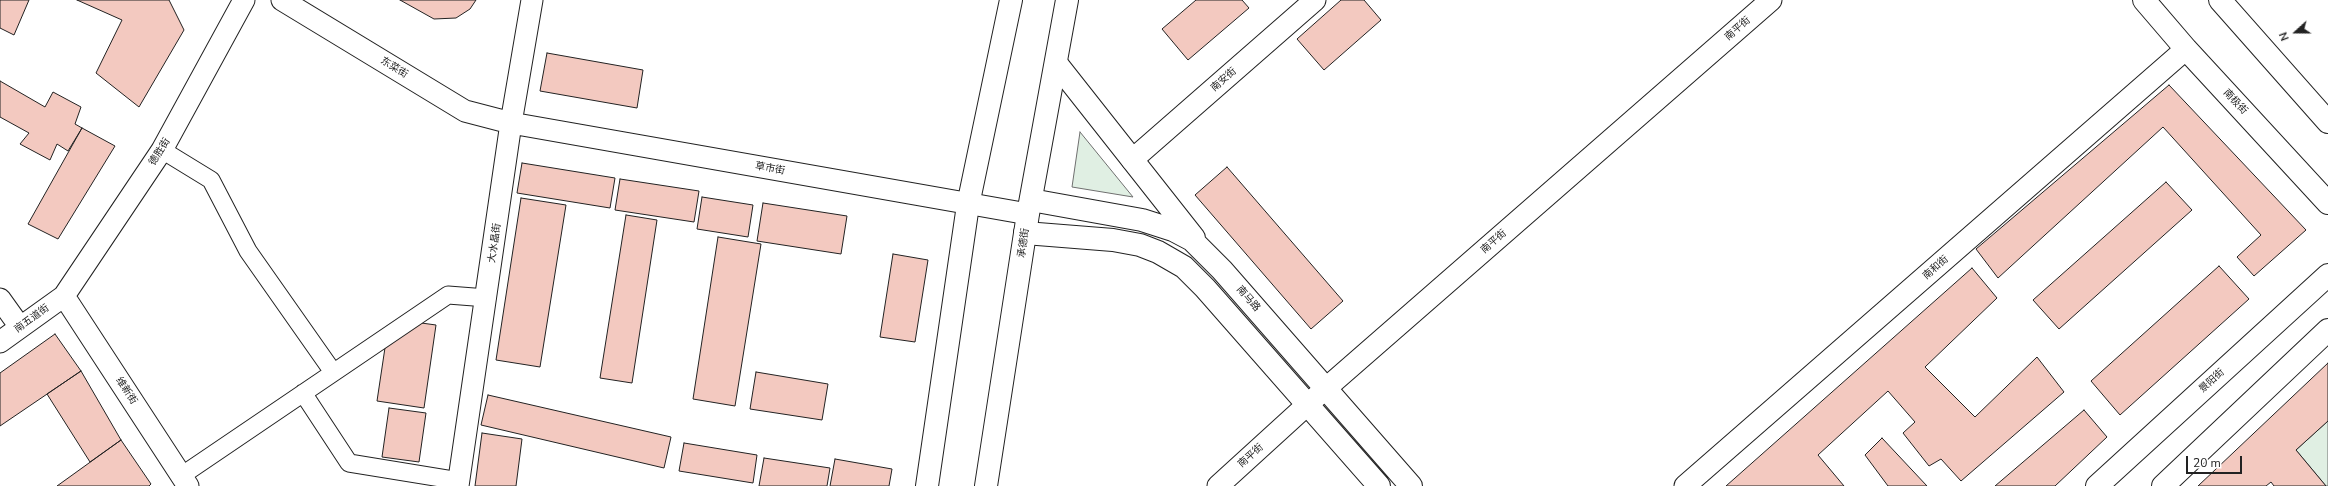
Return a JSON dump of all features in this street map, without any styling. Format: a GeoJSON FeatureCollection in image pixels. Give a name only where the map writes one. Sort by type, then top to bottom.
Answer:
{"type":"FeatureCollection","features":[{"type":"Feature","properties":{"kind":"main road","name":"承德街"},"geometry":{"type":"LineString","coordinates":[[986,486],[1028,216],[1067,0]]}},
{"type":"Feature","properties":{"kind":"main road","name":"南极街"},"geometry":{"type":"LineString","coordinates":[[2144,0],[2186,49],[2328,203]]}},
{"type":"Feature","properties":{"kind":"main road"},"geometry":{"type":"LineString","coordinates":[[2220,0],[2328,122]]}},
{"type":"Feature","properties":{"kind":"main road"},"geometry":{"type":"LineString","coordinates":[[927,486],[968,205],[1010,3]]}},
{"type":"Feature","properties":{"kind":"main road"},"geometry":{"type":"LineString","coordinates":[[1056,63],[1210,258]]}},
{"type":"Feature","properties":{"kind":"main road"},"geometry":{"type":"LineString","coordinates":[[1028,216],[1113,240],[1140,245],[1158,252],[1184,267],[1205,288],[1379,486]]}},
{"type":"Feature","properties":{"kind":"main road","name":"南马路"},"geometry":{"type":"LineString","coordinates":[[1028,216],[1142,220],[1173,230],[1192,240],[1210,258],[1411,486]]}},
{"type":"Feature","properties":{"kind":"main road","name":"景阳街"},"geometry":{"type":"LineString","coordinates":[[2097,486],[2328,275]]}},
{"type":"Feature","properties":{"kind":"main road"},"geometry":{"type":"LineString","coordinates":[[2162,486],[2328,330]]}},
{"type":"Feature","properties":{"kind":"street","name":"德胜街"},"geometry":{"type":"LineString","coordinates":[[64,296],[162,150],[244,0]]}},
{"type":"Feature","properties":{"kind":"street","name":"东菜街"},"geometry":{"type":"LineString","coordinates":[[282,0],[465,111],[511,123]]}},
{"type":"Feature","properties":{"kind":"street","name":"大水晶街"},"geometry":{"type":"LineString","coordinates":[[459,484],[511,123],[532,0]]}},
{"type":"Feature","properties":{"kind":"street","name":"南安街"},"geometry":{"type":"LineString","coordinates":[[1132,160],[1316,0]]}},
{"type":"Feature","properties":{"kind":"street","name":"南平街"},"geometry":{"type":"LineString","coordinates":[[1218,486],[1308,404],[1771,0]]}},
{"type":"Feature","properties":{"kind":"street","name":"南和街"},"geometry":{"type":"LineString","coordinates":[[1685,486],[2186,49]]}},
{"type":"Feature","properties":{"kind":"street","name":"草市街"},"geometry":{"type":"LineString","coordinates":[[511,123],[1028,216]]}},
{"type":"Feature","properties":{"kind":"street"},"geometry":{"type":"LineString","coordinates":[[162,150],[211,180],[248,251],[333,372]]}},
{"type":"Feature","properties":{"kind":"street"},"geometry":{"type":"LineString","coordinates":[[184,481],[303,393],[448,295],[487,298]]}},
{"type":"Feature","properties":{"kind":"street","name":"南五道街"},"geometry":{"type":"LineString","coordinates":[[0,342],[64,296]]}},
{"type":"Feature","properties":{"kind":"street","name":"维新街"},"geometry":{"type":"LineString","coordinates":[[64,296],[184,481]]}},
{"type":"Feature","properties":{"kind":"street"},"geometry":{"type":"LineString","coordinates":[[0,299],[20,327]]}},
{"type":"Feature","properties":{"kind":"street"},"geometry":{"type":"LineString","coordinates":[[303,393],[349,462],[459,484]]}},
{"type":"Feature","properties":{"kind":"green space"},"geometry":{"type":"Polygon","coordinates":[[[1080,132],[1133,197],[1072,187],[1080,132]]]}},
{"type":"Feature","properties":{"kind":"green space"},"geometry":{"type":"Polygon","coordinates":[[[2328,421],[2328,486],[2326,486],[2296,450],[2328,421]]]}},
{"type":"Feature","properties":{"kind":"building"},"geometry":{"type":"Polygon","coordinates":[[[0,0],[29,0],[14,35],[0,28],[0,0]]]}},
{"type":"Feature","properties":{"kind":"building"},"geometry":{"type":"Polygon","coordinates":[[[77,0],[169,0],[184,30],[139,107],[96,73],[122,20],[77,0]]]}},
{"type":"Feature","properties":{"kind":"building"},"geometry":{"type":"Polygon","coordinates":[[[400,0],[476,0],[470,9],[456,18],[434,19],[400,0]]]}},
{"type":"Feature","properties":{"kind":"building"},"geometry":{"type":"Polygon","coordinates":[[[1196,0],[1242,0],[1249,8],[1188,60],[1162,29],[1196,0]]]}},
{"type":"Feature","properties":{"kind":"building"},"geometry":{"type":"Polygon","coordinates":[[[1341,0],[1364,0],[1381,20],[1324,70],[1297,39],[1341,0]]]}},
{"type":"Feature","properties":{"kind":"building"},"geometry":{"type":"Polygon","coordinates":[[[547,53],[643,70],[637,108],[540,91],[547,53]]]}},
{"type":"Feature","properties":{"kind":"building"},"geometry":{"type":"Polygon","coordinates":[[[0,81],[45,107],[53,92],[81,107],[75,124],[82,128],[68,151],[57,144],[50,160],[20,144],[29,133],[0,117],[0,81]]]}},
{"type":"Feature","properties":{"kind":"building"},"geometry":{"type":"Polygon","coordinates":[[[2169,85],[2306,230],[2254,276],[2237,257],[2261,235],[2163,127],[1998,278],[1976,249],[2169,85]]]}},
{"type":"Feature","properties":{"kind":"building"},"geometry":{"type":"Polygon","coordinates":[[[82,128],[115,146],[58,239],[28,224],[82,128]]]}},
{"type":"Feature","properties":{"kind":"building"},"geometry":{"type":"Polygon","coordinates":[[[522,163],[615,178],[610,208],[517,193],[522,163]]]}},
{"type":"Feature","properties":{"kind":"building"},"geometry":{"type":"Polygon","coordinates":[[[1227,167],[1343,301],[1311,329],[1195,195],[1227,167]]]}},
{"type":"Feature","properties":{"kind":"building"},"geometry":{"type":"Polygon","coordinates":[[[620,179],[699,191],[694,222],[615,210],[620,179]]]}},
{"type":"Feature","properties":{"kind":"building"},"geometry":{"type":"Polygon","coordinates":[[[2166,182],[2192,210],[2059,329],[2033,300],[2166,182]]]}},
{"type":"Feature","properties":{"kind":"building"},"geometry":{"type":"Polygon","coordinates":[[[702,197],[753,205],[748,237],[697,229],[702,197]]]}},
{"type":"Feature","properties":{"kind":"building"},"geometry":{"type":"Polygon","coordinates":[[[521,198],[566,205],[540,367],[496,360],[521,198]]]}},
{"type":"Feature","properties":{"kind":"building"},"geometry":{"type":"Polygon","coordinates":[[[763,203],[847,216],[841,254],[757,241],[763,203]]]}},
{"type":"Feature","properties":{"kind":"building"},"geometry":{"type":"Polygon","coordinates":[[[626,215],[657,220],[632,383],[600,378],[626,215]]]}},
{"type":"Feature","properties":{"kind":"building"},"geometry":{"type":"Polygon","coordinates":[[[718,237],[761,244],[735,406],[693,399],[718,237]]]}},
{"type":"Feature","properties":{"kind":"building"},"geometry":{"type":"Polygon","coordinates":[[[893,254],[928,260],[915,342],[880,337],[893,254]]]}},
{"type":"Feature","properties":{"kind":"building"},"geometry":{"type":"Polygon","coordinates":[[[2219,266],[2249,299],[2120,415],[2091,381],[2219,266]]]}},
{"type":"Feature","properties":{"kind":"building"},"geometry":{"type":"Polygon","coordinates":[[[1972,268],[1997,298],[1925,367],[1975,417],[2037,357],[2064,392],[1961,481],[1941,459],[1929,466],[1903,433],[1915,422],[1888,391],[1818,455],[1844,486],[1726,486],[1972,268]]]}},
{"type":"Feature","properties":{"kind":"building"},"geometry":{"type":"Polygon","coordinates":[[[414,322],[436,325],[424,408],[377,401],[386,341],[414,322]]]}},
{"type":"Feature","properties":{"kind":"building"},"geometry":{"type":"Polygon","coordinates":[[[55,334],[81,371],[0,426],[0,373],[55,334]]]}},
{"type":"Feature","properties":{"kind":"building"},"geometry":{"type":"Polygon","coordinates":[[[2328,363],[2328,421],[2296,450],[2326,486],[2274,486],[2271,482],[2266,486],[2198,486],[2328,363]]]}},
{"type":"Feature","properties":{"kind":"building"},"geometry":{"type":"Polygon","coordinates":[[[81,371],[121,440],[90,462],[47,394],[81,371]]]}},
{"type":"Feature","properties":{"kind":"building"},"geometry":{"type":"Polygon","coordinates":[[[756,372],[828,384],[822,420],[750,409],[756,372]]]}},
{"type":"Feature","properties":{"kind":"building"},"geometry":{"type":"Polygon","coordinates":[[[488,395],[671,437],[664,468],[481,425],[488,395]]]}},
{"type":"Feature","properties":{"kind":"building"},"geometry":{"type":"Polygon","coordinates":[[[389,408],[426,413],[419,462],[382,457],[389,408]]]}},
{"type":"Feature","properties":{"kind":"building"},"geometry":{"type":"Polygon","coordinates":[[[2084,410],[2107,437],[2055,486],[1995,486],[2084,410]]]}},
{"type":"Feature","properties":{"kind":"building"},"geometry":{"type":"Polygon","coordinates":[[[482,433],[522,439],[516,486],[475,486],[482,433]]]}},
{"type":"Feature","properties":{"kind":"building"},"geometry":{"type":"Polygon","coordinates":[[[1882,438],[1927,486],[1888,486],[1865,455],[1882,438]]]}},
{"type":"Feature","properties":{"kind":"building"},"geometry":{"type":"Polygon","coordinates":[[[121,440],[151,484],[149,486],[57,486],[121,440]]]}},
{"type":"Feature","properties":{"kind":"building"},"geometry":{"type":"Polygon","coordinates":[[[684,443],[757,455],[753,483],[679,471],[684,443]]]}},
{"type":"Feature","properties":{"kind":"building"},"geometry":{"type":"Polygon","coordinates":[[[764,458],[830,468],[827,486],[759,486],[764,458]]]}},
{"type":"Feature","properties":{"kind":"building"},"geometry":{"type":"Polygon","coordinates":[[[835,459],[892,469],[889,486],[830,486],[835,459]]]}}]}
